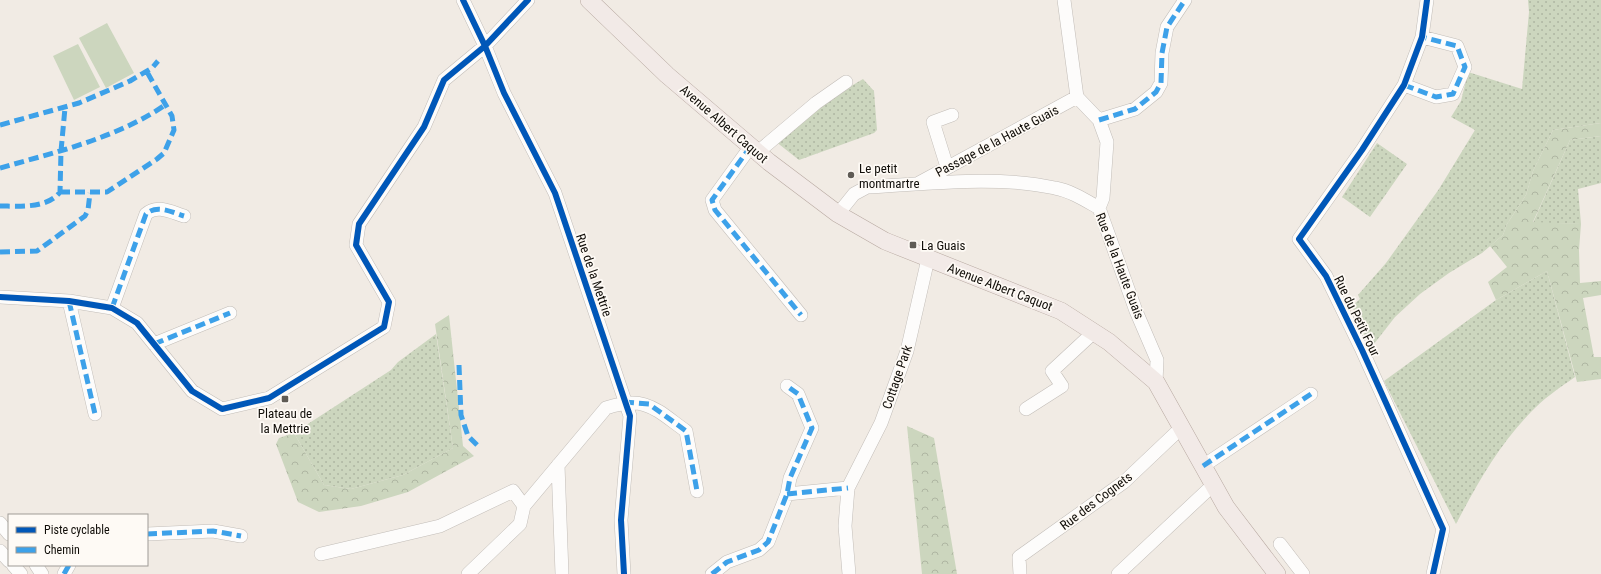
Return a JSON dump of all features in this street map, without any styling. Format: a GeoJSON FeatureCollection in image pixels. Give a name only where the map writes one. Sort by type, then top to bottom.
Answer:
{"type":"FeatureCollection","features":[{"type":"Feature","properties":{"kind":"main road","name":"Avenue Albert Caquot"},"geometry":{"type":"LineString","coordinates":[[589,0],[668,75],[754,149],[838,214],[885,242],[1062,311],[1109,342],[1156,382],[1226,507],[1277,574]]}},
{"type":"Feature","properties":{"kind":"street","name":"Rue de la Mettrie"},"geometry":{"type":"LineString","coordinates":[[463,0],[485,46],[504,93],[555,193],[624,402],[630,416],[621,520],[624,574]]}},
{"type":"Feature","properties":{"kind":"street"},"geometry":{"type":"LineString","coordinates":[[0,297],[69,302],[112,308],[137,323],[192,391],[222,409],[269,398],[384,327],[389,302],[356,245],[359,224],[424,127],[444,80],[485,46],[528,0]]}},
{"type":"Feature","properties":{"kind":"street"},"geometry":{"type":"LineString","coordinates":[[1064,0],[1077,97],[1099,120],[1107,142],[1102,198],[1099,208]]}},
{"type":"Feature","properties":{"kind":"street"},"geometry":{"type":"LineString","coordinates":[[1099,120],[1135,109],[1156,92],[1162,83],[1162,53],[1167,27],[1185,0]]}},
{"type":"Feature","properties":{"kind":"street","name":"Rue du Petit Four"},"geometry":{"type":"LineString","coordinates":[[1427,0],[1422,37],[1404,84],[1362,150],[1299,239],[1326,276],[1362,350],[1442,529],[1433,574]]}},
{"type":"Feature","properties":{"kind":"street"},"geometry":{"type":"LineString","coordinates":[[1404,84],[1436,97],[1453,94],[1465,67],[1457,46],[1422,37]]}},
{"type":"Feature","properties":{"kind":"street"},"geometry":{"type":"LineString","coordinates":[[801,316],[715,210],[712,200],[754,149],[846,82]]}},
{"type":"Feature","properties":{"kind":"street","name":"Passage de la Haute Guais"},"geometry":{"type":"LineString","coordinates":[[916,184],[1077,97]]}},
{"type":"Feature","properties":{"kind":"street"},"geometry":{"type":"LineString","coordinates":[[947,167],[933,122],[952,115]]}},
{"type":"Feature","properties":{"kind":"street","name":"Rue de la Haute Guais"},"geometry":{"type":"LineString","coordinates":[[838,214],[854,194],[867,187],[978,181],[1055,188],[1074,194],[1099,208],[1131,297],[1157,360],[1156,382]]}},
{"type":"Feature","properties":{"kind":"street"},"geometry":{"type":"LineString","coordinates":[[112,308],[146,214],[152,208],[158,208],[184,216]]}},
{"type":"Feature","properties":{"kind":"street","name":"Cottage Park"},"geometry":{"type":"LineString","coordinates":[[849,574],[845,526],[848,488],[881,423],[907,351],[928,259]]}},
{"type":"Feature","properties":{"kind":"street"},"geometry":{"type":"LineString","coordinates":[[69,302],[95,414]]}},
{"type":"Feature","properties":{"kind":"street"},"geometry":{"type":"LineString","coordinates":[[154,344],[230,312]]}},
{"type":"Feature","properties":{"kind":"street"},"geometry":{"type":"LineString","coordinates":[[1026,409],[1062,386],[1052,371],[1094,332]]}},
{"type":"Feature","properties":{"kind":"street"},"geometry":{"type":"LineString","coordinates":[[712,574],[727,562],[758,550],[768,542],[788,494],[790,478],[812,428],[798,394],[787,386]]}},
{"type":"Feature","properties":{"kind":"street"},"geometry":{"type":"LineString","coordinates":[[1203,466],[1311,394]]}},
{"type":"Feature","properties":{"kind":"street"},"geometry":{"type":"LineString","coordinates":[[468,574],[520,524],[524,506],[606,408],[624,402],[649,404],[686,431],[697,491]]}},
{"type":"Feature","properties":{"kind":"street","name":"Rue des Cognets"},"geometry":{"type":"LineString","coordinates":[[1020,574],[1019,557],[1124,482],[1181,428]]}},
{"type":"Feature","properties":{"kind":"street"},"geometry":{"type":"LineString","coordinates":[[558,465],[562,574]]}},
{"type":"Feature","properties":{"kind":"street"},"geometry":{"type":"LineString","coordinates":[[1118,574],[1213,485]]}},
{"type":"Feature","properties":{"kind":"street"},"geometry":{"type":"LineString","coordinates":[[788,494],[848,488]]}},
{"type":"Feature","properties":{"kind":"street"},"geometry":{"type":"LineString","coordinates":[[321,554],[440,526],[513,491],[524,506]]}},
{"type":"Feature","properties":{"kind":"street"},"geometry":{"type":"LineString","coordinates":[[0,524],[8,533]]}},
{"type":"Feature","properties":{"kind":"street"},"geometry":{"type":"LineString","coordinates":[[148,534],[213,531],[240,536]]}},
{"type":"Feature","properties":{"kind":"street"},"geometry":{"type":"LineString","coordinates":[[1280,544],[1296,571]]}},
{"type":"Feature","properties":{"kind":"street"},"geometry":{"type":"LineString","coordinates":[[0,551],[8,560]]}},
{"type":"Feature","properties":{"kind":"street"},"geometry":{"type":"LineString","coordinates":[[13,566],[21,574]]}},
{"type":"Feature","properties":{"kind":"green space"},"geometry":{"type":"Polygon","coordinates":[[[1528,0],[1601,0],[1601,123],[1553,130],[1533,171],[1526,195],[1507,224],[1503,235],[1482,253],[1449,273],[1420,294],[1395,317],[1370,349],[1352,306],[1360,299],[1358,295],[1386,263],[1439,189],[1475,130],[1451,117],[1461,101],[1468,72],[1522,89],[1529,12],[1528,0]]]}},
{"type":"Feature","properties":{"kind":"green space"},"geometry":{"type":"Polygon","coordinates":[[[107,23],[134,73],[106,88],[79,38],[107,23]]]}},
{"type":"Feature","properties":{"kind":"green space"},"geometry":{"type":"Polygon","coordinates":[[[78,44],[100,87],[74,100],[53,56],[78,44]]]}},
{"type":"Feature","properties":{"kind":"green space"},"geometry":{"type":"Polygon","coordinates":[[[863,79],[874,91],[877,130],[874,133],[799,160],[775,141],[821,104],[863,79]]]}},
{"type":"Feature","properties":{"kind":"green space"},"geometry":{"type":"Polygon","coordinates":[[[1601,123],[1601,136],[1570,140],[1533,222],[1581,224],[1579,250],[1580,283],[1601,281],[1601,295],[1583,298],[1594,357],[1601,357],[1601,379],[1577,382],[1547,271],[1496,300],[1488,282],[1507,267],[1490,246],[1503,235],[1507,224],[1526,195],[1533,171],[1553,130],[1601,123]]]}},
{"type":"Feature","properties":{"kind":"green space"},"geometry":{"type":"Polygon","coordinates":[[[1601,136],[1601,183],[1578,189],[1581,224],[1533,223],[1570,140],[1601,136]]]}},
{"type":"Feature","properties":{"kind":"green space"},"geometry":{"type":"Polygon","coordinates":[[[1377,143],[1407,164],[1370,217],[1342,197],[1377,143]]]}},
{"type":"Feature","properties":{"kind":"green space"},"geometry":{"type":"Polygon","coordinates":[[[1547,271],[1575,377],[1540,403],[1518,426],[1498,452],[1480,480],[1456,524],[1384,381],[1496,300],[1547,271]]]}},
{"type":"Feature","properties":{"kind":"green space"},"geometry":{"type":"Polygon","coordinates":[[[449,315],[463,446],[474,456],[408,492],[361,506],[319,512],[298,502],[276,444],[279,438],[294,433],[324,485],[351,489],[403,475],[453,448],[435,324],[449,315]]]}},
{"type":"Feature","properties":{"kind":"green space"},"geometry":{"type":"Polygon","coordinates":[[[436,334],[453,448],[403,475],[351,489],[324,485],[294,433],[391,370],[398,362],[436,334]]]}},
{"type":"Feature","properties":{"kind":"green space"},"geometry":{"type":"Polygon","coordinates":[[[907,426],[934,438],[957,574],[922,574],[907,426]]]}},
{"type":"Feature","properties":{"kind":"marked path"},"geometry":{"type":"LineString","coordinates":[[1099,120],[1135,109],[1156,92],[1161,83],[1162,53],[1167,27],[1185,0]]}},
{"type":"Feature","properties":{"kind":"marked path"},"geometry":{"type":"LineString","coordinates":[[1404,85],[1436,97],[1453,94],[1465,67],[1457,46],[1422,37]]}},
{"type":"Feature","properties":{"kind":"marked path"},"geometry":{"type":"LineString","coordinates":[[0,125],[79,103],[130,81],[152,68],[158,61]]}},
{"type":"Feature","properties":{"kind":"marked path"},"geometry":{"type":"LineString","coordinates":[[60,192],[107,192],[164,153],[174,130],[172,116],[147,72]]}},
{"type":"Feature","properties":{"kind":"marked path"},"geometry":{"type":"LineString","coordinates":[[0,168],[86,143],[127,127],[165,105]]}},
{"type":"Feature","properties":{"kind":"marked path"},"geometry":{"type":"LineString","coordinates":[[0,206],[40,204],[48,201],[60,192],[61,151],[65,108]]}},
{"type":"Feature","properties":{"kind":"marked path"},"geometry":{"type":"LineString","coordinates":[[751,146],[712,200],[715,210],[801,315]]}},
{"type":"Feature","properties":{"kind":"marked path"},"geometry":{"type":"LineString","coordinates":[[0,252],[37,251],[85,216],[88,210],[90,193]]}},
{"type":"Feature","properties":{"kind":"marked path"},"geometry":{"type":"LineString","coordinates":[[112,308],[146,214],[150,211],[159,209],[184,216]]}},
{"type":"Feature","properties":{"kind":"marked path"},"geometry":{"type":"LineString","coordinates":[[69,301],[95,414]]}},
{"type":"Feature","properties":{"kind":"marked path"},"geometry":{"type":"LineString","coordinates":[[154,344],[230,313]]}},
{"type":"Feature","properties":{"kind":"marked path"},"geometry":{"type":"LineString","coordinates":[[459,365],[461,415],[468,436],[480,448]]}},
{"type":"Feature","properties":{"kind":"marked path"},"geometry":{"type":"LineString","coordinates":[[712,574],[727,562],[759,550],[768,542],[787,494],[790,478],[812,428],[798,394],[787,386]]}},
{"type":"Feature","properties":{"kind":"marked path"},"geometry":{"type":"LineString","coordinates":[[1203,466],[1311,394]]}},
{"type":"Feature","properties":{"kind":"marked path"},"geometry":{"type":"LineString","coordinates":[[624,402],[649,404],[686,431],[697,491]]}},
{"type":"Feature","properties":{"kind":"marked path"},"geometry":{"type":"LineString","coordinates":[[787,494],[848,488]]}},
{"type":"Feature","properties":{"kind":"marked path"},"geometry":{"type":"LineString","coordinates":[[148,534],[213,531],[241,536]]}},
{"type":"Feature","properties":{"kind":"marked path"},"geometry":{"type":"LineString","coordinates":[[64,574],[68,566]]}},
{"type":"Feature","properties":{"kind":"cycle path"},"geometry":{"type":"LineString","coordinates":[[463,0],[485,46],[504,93],[555,193],[630,416],[621,520],[624,574]]}},
{"type":"Feature","properties":{"kind":"cycle path"},"geometry":{"type":"LineString","coordinates":[[0,297],[69,301],[112,308],[137,323],[192,391],[222,409],[269,398],[384,327],[389,302],[356,245],[359,224],[424,127],[444,80],[485,46],[528,0]]}},
{"type":"Feature","properties":{"kind":"cycle path"},"geometry":{"type":"LineString","coordinates":[[1427,0],[1422,37],[1404,85],[1362,150],[1299,239],[1326,276],[1362,350],[1443,529],[1433,574]]}},
{"type":"Feature","properties":{"kind":"place","name":"Le petit montmartre"},"geometry":{"type":"Point","coordinates":[851,175]}},
{"type":"Feature","properties":{"kind":"place","name":"La Guais"},"geometry":{"type":"Point","coordinates":[913,245]}},
{"type":"Feature","properties":{"kind":"place","name":"Plateau de la Mettrie"},"geometry":{"type":"Point","coordinates":[285,399]}}]}
